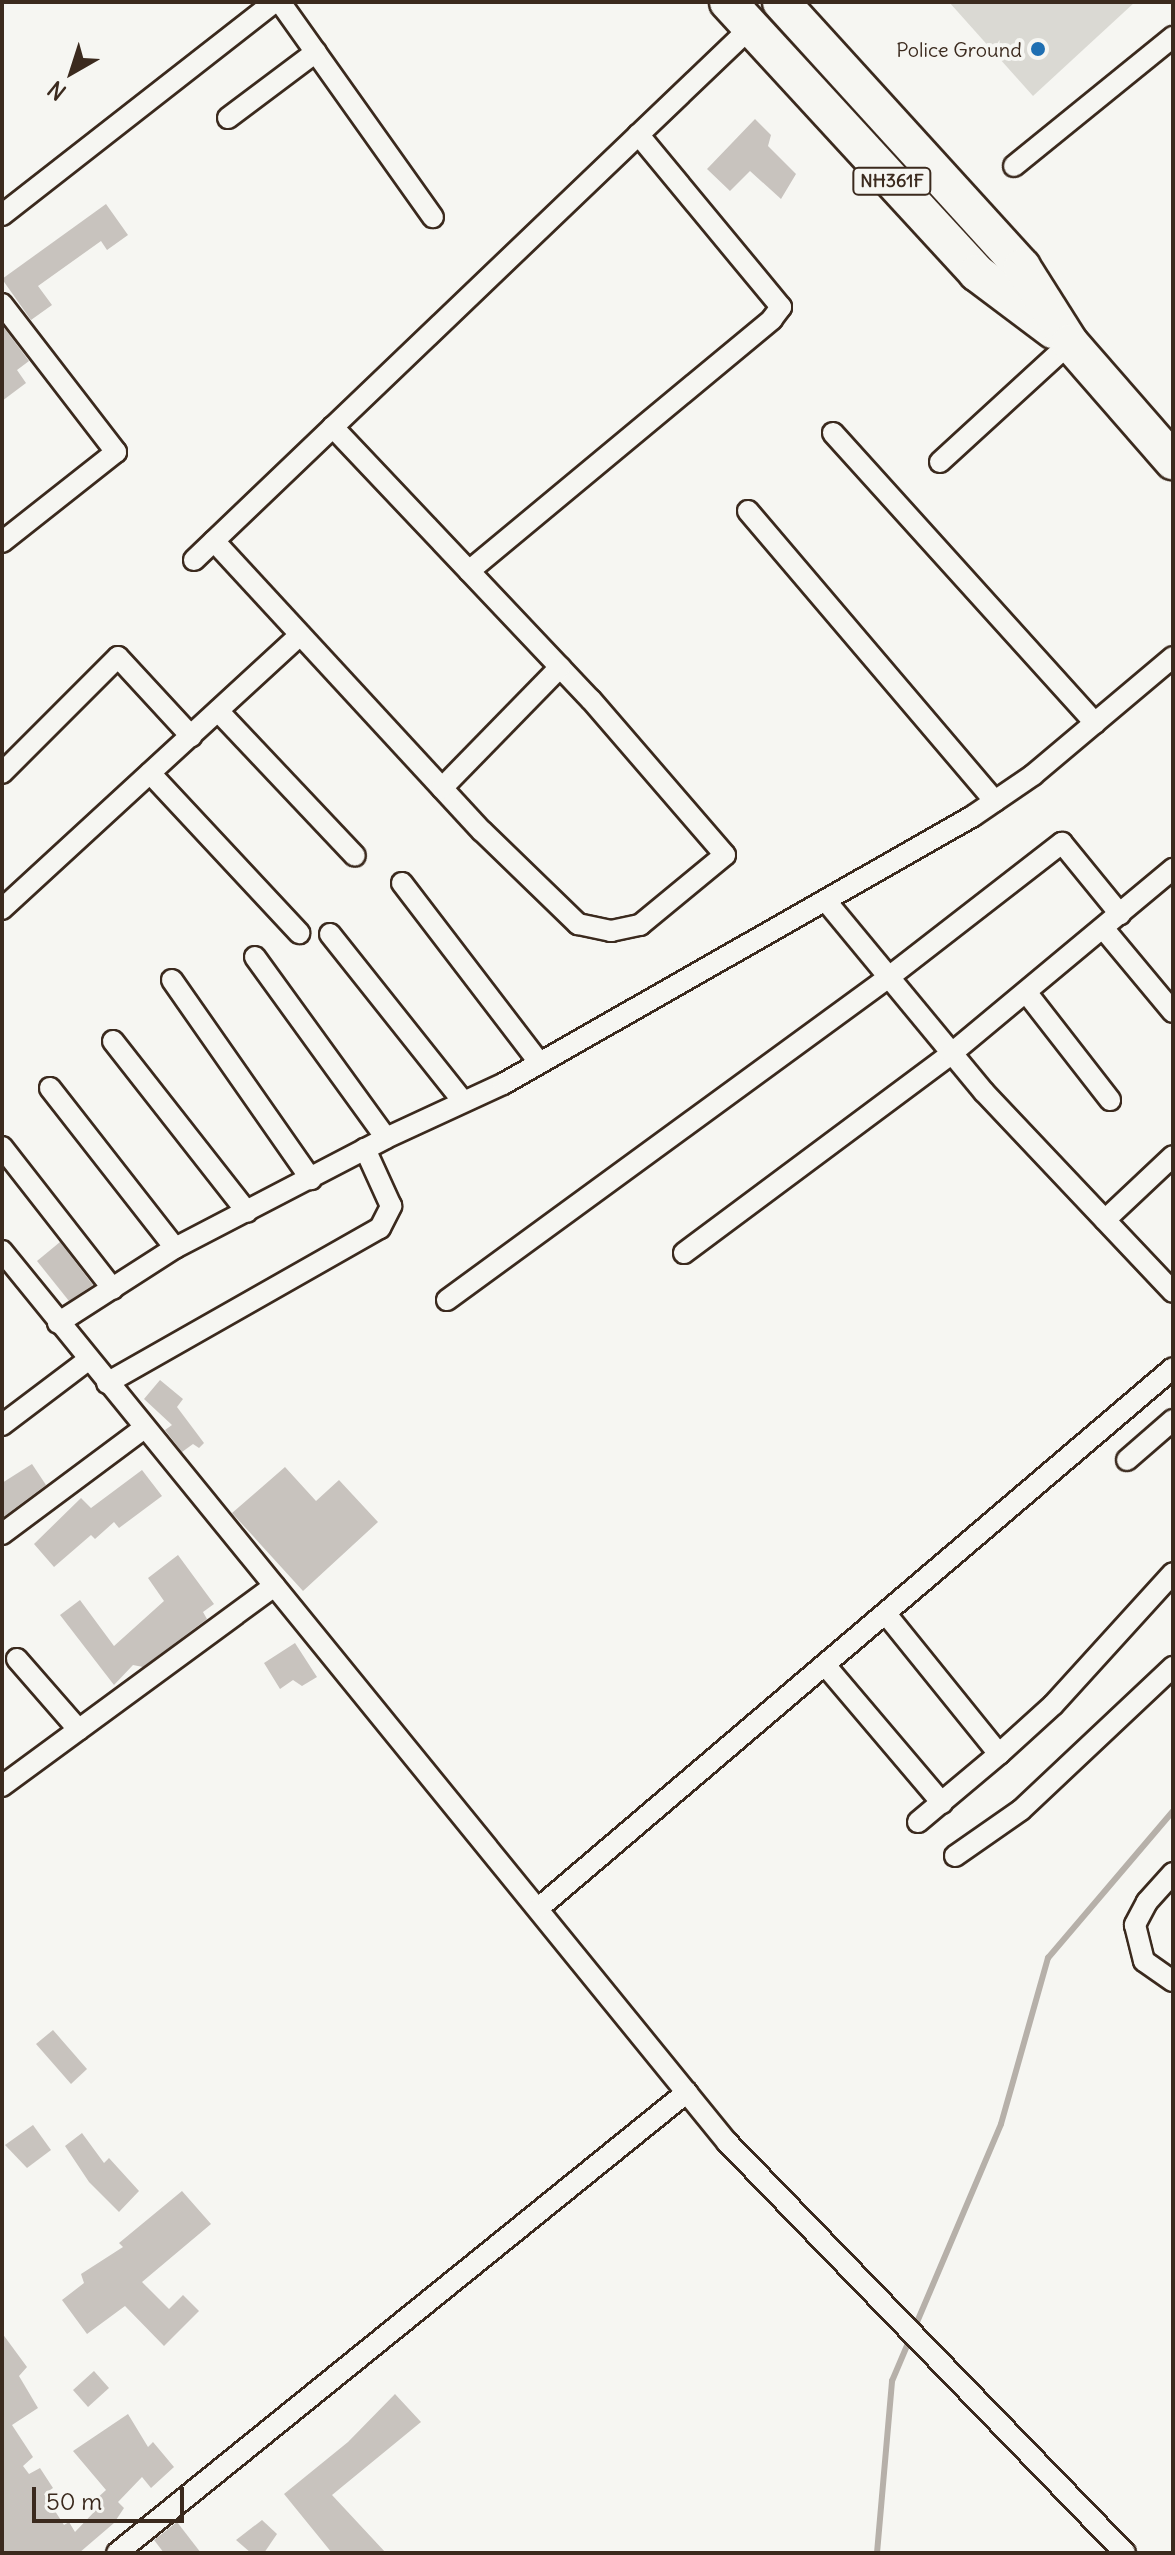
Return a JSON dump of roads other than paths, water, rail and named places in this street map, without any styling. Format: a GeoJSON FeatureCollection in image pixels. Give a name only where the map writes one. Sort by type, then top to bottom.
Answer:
{"type":"FeatureCollection","features":[{"type":"Feature","properties":{"kind":"highway","name":"NH361F"},"geometry":{"type":"LineString","coordinates":[[781,2],[1022,267],[1070,343],[1173,461]]}},
{"type":"Feature","properties":{"kind":"highway","name":"NH361F"},"geometry":{"type":"LineString","coordinates":[[740,14],[977,273],[1070,343]]}},
{"type":"Feature","properties":{"kind":"street"},"geometry":{"type":"LineString","coordinates":[[2,215],[278,2],[433,217]]}},
{"type":"Feature","properties":{"kind":"street"},"geometry":{"type":"LineString","coordinates":[[194,560],[638,134],[740,14]]}},
{"type":"Feature","properties":{"kind":"street"},"geometry":{"type":"LineString","coordinates":[[1014,166],[1173,37]]}},
{"type":"Feature","properties":{"kind":"street"},"geometry":{"type":"LineString","coordinates":[[228,118],[316,52]]}},
{"type":"Feature","properties":{"kind":"street"},"geometry":{"type":"LineString","coordinates":[[469,571],[772,319],[781,307],[638,134]]}},
{"type":"Feature","properties":{"kind":"street"},"geometry":{"type":"LineString","coordinates":[[2,304],[116,452],[2,542]]}},
{"type":"Feature","properties":{"kind":"street"},"geometry":{"type":"LineString","coordinates":[[940,462],[1070,343]]}},
{"type":"Feature","properties":{"kind":"street"},"geometry":{"type":"LineString","coordinates":[[214,541],[442,788],[578,924],[611,931],[640,925],[725,855],[560,667],[333,427]]}},
{"type":"Feature","properties":{"kind":"street"},"geometry":{"type":"LineString","coordinates":[[833,433],[1095,723]]}},
{"type":"Feature","properties":{"kind":"street"},"geometry":{"type":"LineString","coordinates":[[748,511],[995,801]]}},
{"type":"Feature","properties":{"kind":"street"},"geometry":{"type":"LineString","coordinates":[[2,909],[300,635]]}},
{"type":"Feature","properties":{"kind":"street"},"geometry":{"type":"LineString","coordinates":[[2,773],[118,657],[191,736]]}},
{"type":"Feature","properties":{"kind":"street"},"geometry":{"type":"LineString","coordinates":[[58,1323],[175,1248],[539,1062],[826,901],[995,801],[1173,657]]}},
{"type":"Feature","properties":{"kind":"street"},"geometry":{"type":"LineString","coordinates":[[442,788],[560,667]]}},
{"type":"Feature","properties":{"kind":"street"},"geometry":{"type":"LineString","coordinates":[[218,711],[355,856]]}},
{"type":"Feature","properties":{"kind":"street"},"geometry":{"type":"LineString","coordinates":[[150,773],[299,933]]}},
{"type":"Feature","properties":{"kind":"street"},"geometry":{"type":"LineString","coordinates":[[447,1300],[889,977],[1062,843],[1120,914]]}},
{"type":"Feature","properties":{"kind":"street"},"geometry":{"type":"LineString","coordinates":[[684,1253],[952,1053],[1173,869]]}},
{"type":"Feature","properties":{"kind":"street"},"geometry":{"type":"LineString","coordinates":[[402,883],[539,1062]]}},
{"type":"Feature","properties":{"kind":"street"},"geometry":{"type":"LineString","coordinates":[[826,901],[952,1053],[1173,1292]]}},
{"type":"Feature","properties":{"kind":"street"},"geometry":{"type":"LineString","coordinates":[[1103,928],[1173,1012]]}},
{"type":"Feature","properties":{"kind":"street"},"geometry":{"type":"LineString","coordinates":[[330,934],[463,1101]]}},
{"type":"Feature","properties":{"kind":"street"},"geometry":{"type":"LineString","coordinates":[[255,957],[386,1138]]}},
{"type":"Feature","properties":{"kind":"street"},"geometry":{"type":"LineString","coordinates":[[172,980],[311,1179]]}},
{"type":"Feature","properties":{"kind":"street"},"geometry":{"type":"LineString","coordinates":[[1026,992],[1110,1100]]}},
{"type":"Feature","properties":{"kind":"street"},"geometry":{"type":"LineString","coordinates":[[113,1041],[247,1212]]}},
{"type":"Feature","properties":{"kind":"street"},"geometry":{"type":"LineString","coordinates":[[50,1088],[175,1248]]}},
{"type":"Feature","properties":{"kind":"street"},"geometry":{"type":"LineString","coordinates":[[2,1147],[113,1289]]}},
{"type":"Feature","properties":{"kind":"street"},"geometry":{"type":"LineString","coordinates":[[107,1383],[380,1228],[391,1206],[365,1149]]}},
{"type":"Feature","properties":{"kind":"street"},"geometry":{"type":"LineString","coordinates":[[1105,1220],[1173,1156]]}},
{"type":"Feature","properties":{"kind":"street"},"geometry":{"type":"LineString","coordinates":[[2,1251],[88,1360],[540,1907],[727,2142],[1125,2553]]}},
{"type":"Feature","properties":{"kind":"street"},"geometry":{"type":"LineString","coordinates":[[2,1425],[88,1360]]}},
{"type":"Feature","properties":{"kind":"street"},"geometry":{"type":"LineString","coordinates":[[540,1907],[1173,1368]]}},
{"type":"Feature","properties":{"kind":"street"},"geometry":{"type":"LineString","coordinates":[[1127,1460],[1173,1420]]}},
{"type":"Feature","properties":{"kind":"street"},"geometry":{"type":"LineString","coordinates":[[2,1534],[144,1428]]}},
{"type":"Feature","properties":{"kind":"street"},"geometry":{"type":"LineString","coordinates":[[918,1822],[1053,1705],[1173,1573]]}},
{"type":"Feature","properties":{"kind":"street"},"geometry":{"type":"LineString","coordinates":[[2,1786],[274,1586]]}},
{"type":"Feature","properties":{"kind":"street"},"geometry":{"type":"LineString","coordinates":[[886,1614],[999,1754]]}},
{"type":"Feature","properties":{"kind":"street"},"geometry":{"type":"LineString","coordinates":[[17,1659],[79,1730]]}},
{"type":"Feature","properties":{"kind":"street"},"geometry":{"type":"LineString","coordinates":[[825,1665],[942,1803]]}},
{"type":"Feature","properties":{"kind":"street"},"geometry":{"type":"LineString","coordinates":[[955,1856],[1021,1810],[1173,1667]]}},
{"type":"Feature","properties":{"kind":"street"},"geometry":{"type":"LineString","coordinates":[[1173,1873],[1135,1925],[1144,1961],[1173,1981]]}},
{"type":"Feature","properties":{"kind":"street"},"geometry":{"type":"LineString","coordinates":[[117,2553],[687,2092]]}},
{"type":"Feature","properties":{"kind":"waterway"},"geometry":{"type":"LineString","coordinates":[[877,2553],[892,2381],[1001,2124],[1048,1958],[1173,1811]]}},
{"type":"Feature","properties":{"kind":"place","name":"Police Ground"},"geometry":{"type":"Point","coordinates":[1038,49]}}]}
